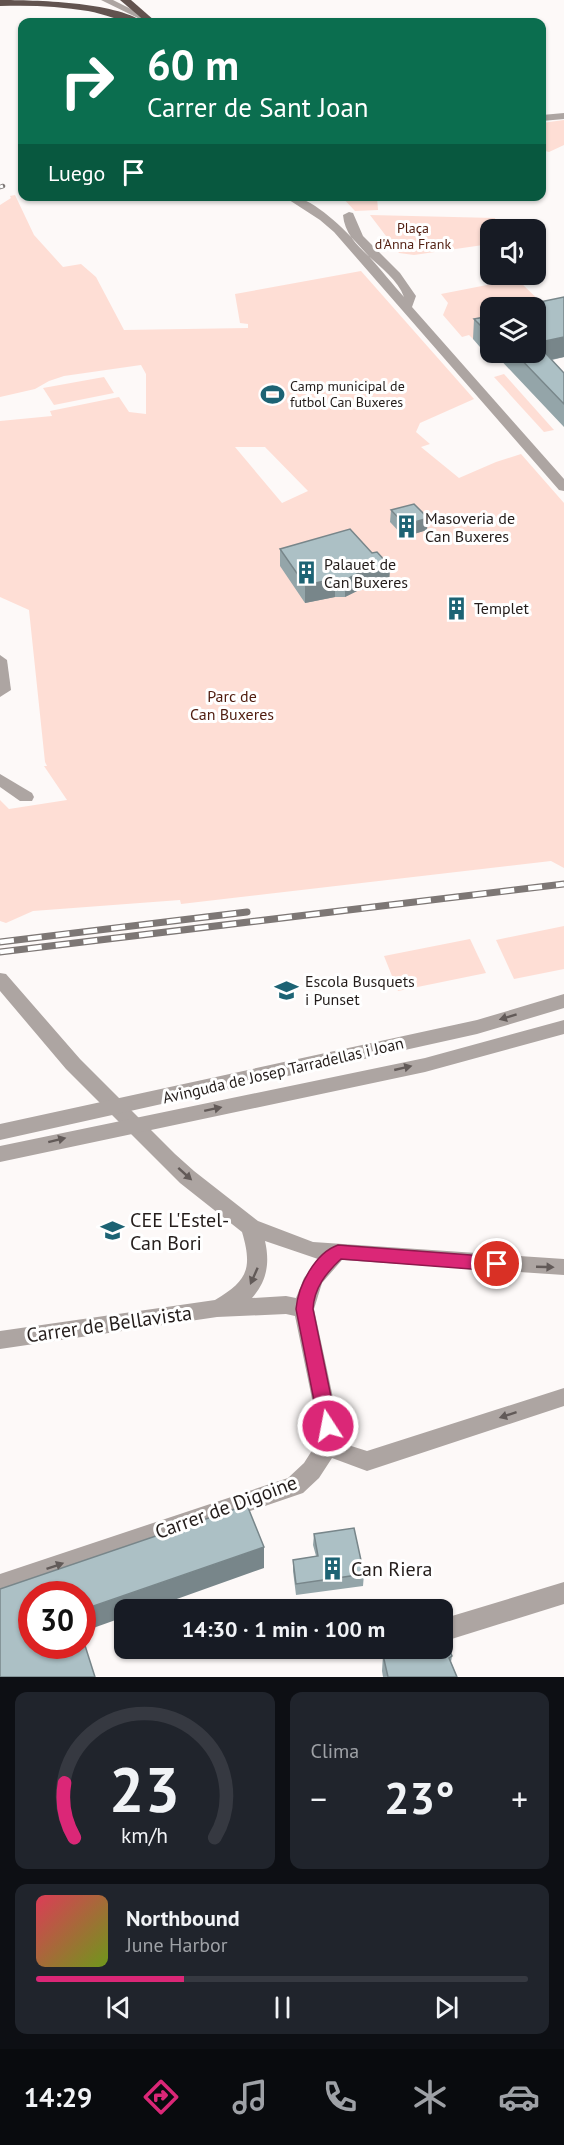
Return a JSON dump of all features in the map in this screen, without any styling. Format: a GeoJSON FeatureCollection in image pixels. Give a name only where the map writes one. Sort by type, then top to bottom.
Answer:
{"type":"FeatureCollection","features":[{"type":"Feature","properties":{"kind":"highway"},"geometry":{"type":"LineString","coordinates":[[125,0],[146,18]]}},
{"type":"Feature","properties":{"kind":"highway"},"geometry":{"type":"LineString","coordinates":[[0,3],[72,6],[125,18]]}},
{"type":"Feature","properties":{"kind":"street"},"geometry":{"type":"LineString","coordinates":[[106,0],[143,18]]}},
{"type":"Feature","properties":{"kind":"street"},"geometry":{"type":"LineString","coordinates":[[546,118],[564,116]]}},
{"type":"Feature","properties":{"kind":"street"},"geometry":{"type":"LineString","coordinates":[[296,201],[335,226],[564,487]]}},
{"type":"Feature","properties":{"kind":"street"},"geometry":{"type":"LineString","coordinates":[[335,226],[349,220],[410,296],[406,308]]}},
{"type":"Feature","properties":{"kind":"street"},"geometry":{"type":"LineString","coordinates":[[0,660],[2,691]]}},
{"type":"Feature","properties":{"kind":"street"},"geometry":{"type":"LineString","coordinates":[[0,778],[26,797]]}},
{"type":"Feature","properties":{"kind":"street"},"geometry":{"type":"LineString","coordinates":[[0,979],[73,1064],[118,1106],[187,1177],[251,1227],[293,1245],[312,1250],[564,1267]]}},
{"type":"Feature","properties":{"kind":"street","name":"Avinguda de Josep Tarradellas i Joan"},"geometry":{"type":"LineString","coordinates":[[0,1132],[477,1027],[564,1001]]}},
{"type":"Feature","properties":{"kind":"street","name":"Avinguda de Josep Tarradellas i Joan"},"geometry":{"type":"LineString","coordinates":[[0,1154],[90,1132],[135,1125],[491,1049],[564,1027]]}},
{"type":"Feature","properties":{"kind":"street","name":"Carrer de Bellavista"},"geometry":{"type":"LineString","coordinates":[[218,1308],[246,1291],[256,1273],[259,1262],[251,1227]]}},
{"type":"Feature","properties":{"kind":"street"},"geometry":{"type":"LineString","coordinates":[[338,1252],[323,1265],[313,1280],[306,1294],[304,1309],[331,1439],[341,1453],[351,1458],[367,1461],[564,1397]]}},
{"type":"Feature","properties":{"kind":"street","name":"Carrer de Bellavista"},"geometry":{"type":"LineString","coordinates":[[0,1340],[218,1308],[286,1305],[304,1309]]}},
{"type":"Feature","properties":{"kind":"street","name":"Carrer de Digoine"},"geometry":{"type":"LineString","coordinates":[[0,1585],[295,1486],[308,1476],[320,1461],[331,1439]]}},
{"type":"Feature","properties":{"kind":"street"},"geometry":{"type":"LineString","coordinates":[[453,1628],[564,1593]]}},
{"type":"Feature","properties":{"kind":"green space"},"geometry":{"type":"Polygon","coordinates":[[[564,120],[564,145],[549,152],[546,151],[546,122],[564,120]]]}},
{"type":"Feature","properties":{"kind":"green space","name":"Parc de Can Buxeres"},"geometry":{"type":"Polygon","coordinates":[[[15,195],[34,235],[63,267],[81,264],[96,277],[124,330],[248,328],[248,324],[240,323],[235,294],[361,271],[474,399],[420,423],[416,432],[430,444],[421,447],[459,478],[521,454],[564,503],[564,868],[551,861],[181,904],[180,900],[33,911],[6,923],[0,921],[0,800],[9,809],[67,800],[44,766],[47,766],[29,610],[0,597],[0,421],[52,416],[50,411],[119,397],[129,412],[146,414],[146,374],[141,365],[64,376],[35,389],[0,397],[0,205],[11,198],[10,196],[15,195]],[[235,447],[282,503],[308,491],[265,447],[235,447]]]}},
{"type":"Feature","properties":{"kind":"green space"},"geometry":{"type":"Polygon","coordinates":[[[346,201],[377,201],[378,210],[355,211],[346,201]]]}},
{"type":"Feature","properties":{"kind":"green space","name":"Plaça d'Anna Frank"},"geometry":{"type":"Polygon","coordinates":[[[370,215],[495,218],[480,219],[480,245],[414,255],[399,253],[370,215]]]}},
{"type":"Feature","properties":{"kind":"green space"},"geometry":{"type":"Polygon","coordinates":[[[487,285],[523,285],[535,297],[480,297],[480,338],[473,339],[469,335],[462,337],[443,315],[448,303],[441,294],[487,285]]]}},
{"type":"Feature","properties":{"kind":"green space"},"geometry":{"type":"Polygon","coordinates":[[[546,307],[556,317],[546,312],[546,307]]]}},
{"type":"Feature","properties":{"kind":"green space"},"geometry":{"type":"Polygon","coordinates":[[[504,374],[554,430],[544,432],[494,377],[504,374]]]}},
{"type":"Feature","properties":{"kind":"green space"},"geometry":{"type":"Polygon","coordinates":[[[104,377],[114,393],[54,405],[43,388],[104,377]]]}},
{"type":"Feature","properties":{"kind":"green space"},"geometry":{"type":"Polygon","coordinates":[[[564,926],[564,969],[514,979],[496,940],[564,926]]]}},
{"type":"Feature","properties":{"kind":"green space"},"geometry":{"type":"Polygon","coordinates":[[[470,939],[486,973],[398,991],[384,956],[470,939]]]}},
{"type":"Feature","properties":{"kind":"building"},"geometry":{"type":"Polygon","coordinates":[[[564,297],[564,337],[546,341],[546,301],[564,297]]]}},
{"type":"Feature","properties":{"kind":"building"},"geometry":{"type":"Polygon","coordinates":[[[546,354],[564,373],[564,404],[525,363],[546,363],[546,354]]]}},
{"type":"Feature","properties":{"kind":"building"},"geometry":{"type":"Polygon","coordinates":[[[414,504],[428,518],[405,525],[391,510],[414,504]]]}},
{"type":"Feature","properties":{"kind":"building"},"geometry":{"type":"Polygon","coordinates":[[[350,529],[372,553],[377,552],[390,566],[357,574],[345,580],[335,579],[305,585],[280,549],[350,529]]]}},
{"type":"Feature","properties":{"kind":"building"},"geometry":{"type":"Polygon","coordinates":[[[247,1505],[264,1547],[96,1605],[96,1581],[24,1581],[247,1505]]]}},
{"type":"Feature","properties":{"kind":"building","name":"Can Riera"},"geometry":{"type":"Polygon","coordinates":[[[354,1528],[364,1574],[296,1584],[293,1560],[318,1556],[314,1534],[354,1528]]]}},
{"type":"Feature","properties":{"kind":"building"},"geometry":{"type":"Polygon","coordinates":[[[18,1583],[18,1659],[89,1659],[95,1677],[0,1677],[0,1589],[18,1583]]]}},
{"type":"Feature","properties":{"kind":"building"},"geometry":{"type":"Polygon","coordinates":[[[384,1659],[449,1659],[457,1677],[388,1677],[384,1659]]]}},
{"type":"Feature","properties":{"kind":"railway"},"geometry":{"type":"LineString","coordinates":[[0,952],[564,884]]}},
{"type":"Feature","properties":{"kind":"railway"},"geometry":{"type":"LineString","coordinates":[[0,942],[247,912]]}},
{"type":"Feature","properties":{"kind":"place","name":"Camp municipal de futbol Can Buxeres"},"geometry":{"type":"Point","coordinates":[272,394]}},
{"type":"Feature","properties":{"kind":"place","name":"Masoveria de Can Buxeres"},"geometry":{"type":"Point","coordinates":[407,527]}},
{"type":"Feature","properties":{"kind":"place","name":"Palauet de Can Buxeres"},"geometry":{"type":"Point","coordinates":[306,573]}},
{"type":"Feature","properties":{"kind":"place","name":"Templet"},"geometry":{"type":"Point","coordinates":[456,608]}},
{"type":"Feature","properties":{"kind":"place","name":"Escola Busquets i Punset"},"geometry":{"type":"Point","coordinates":[287,990]}},
{"type":"Feature","properties":{"kind":"place","name":"CEE L'Estel- Can Bori"},"geometry":{"type":"Point","coordinates":[112,1231]}},
{"type":"Feature","properties":{"kind":"place","name":"Can Riera"},"geometry":{"type":"Point","coordinates":[333,1569]}},
{"type":"Feature","properties":{"kind":"route"},"geometry":{"type":"LineString","coordinates":[[328,1426],[304,1309],[306,1294],[323,1265],[338,1252],[497,1264]]}}]}
